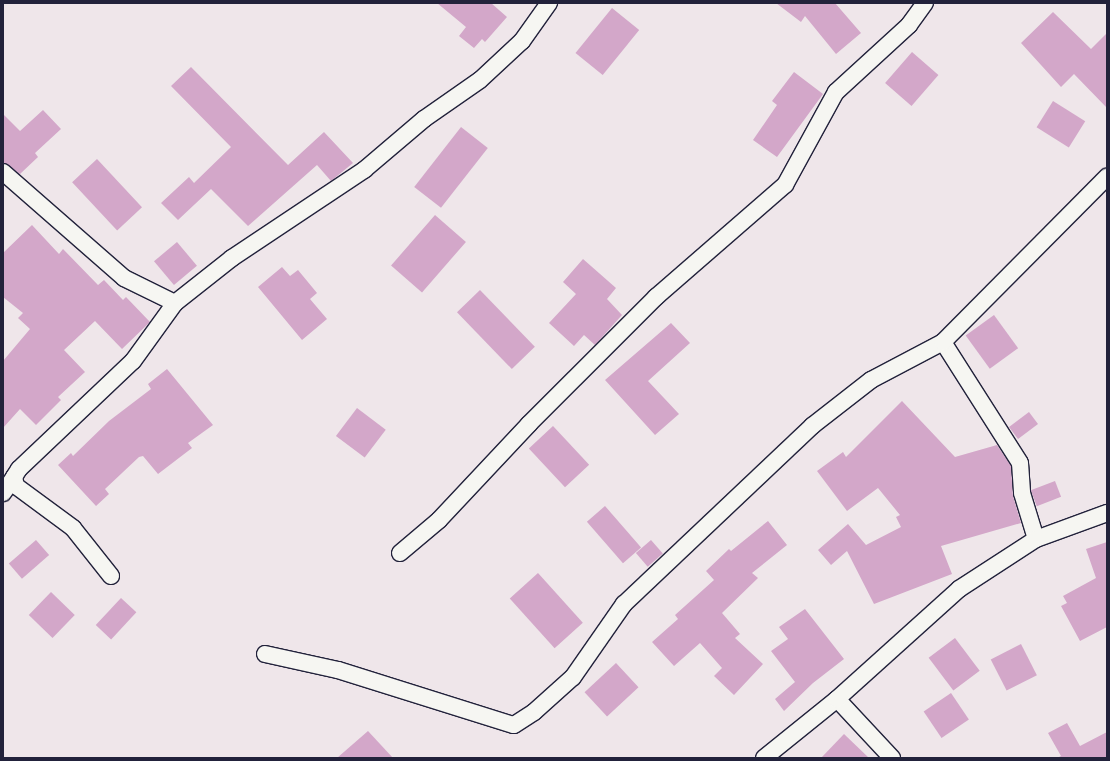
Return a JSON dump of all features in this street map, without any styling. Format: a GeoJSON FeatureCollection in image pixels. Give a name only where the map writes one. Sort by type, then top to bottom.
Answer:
{"type":"FeatureCollection","features":[{"type":"Feature","properties":{"kind":"street"},"geometry":{"type":"LineString","coordinates":[[3,493],[19,469],[133,361],[175,303],[232,258],[364,170],[424,119],[480,80],[522,41],[550,3]]}},
{"type":"Feature","properties":{"kind":"street"},"geometry":{"type":"LineString","coordinates":[[400,553],[439,520],[529,424],[656,297],[785,185],[836,92],[908,25],[925,3]]}},
{"type":"Feature","properties":{"kind":"street"},"geometry":{"type":"LineString","coordinates":[[3,172],[124,278],[175,303]]}},
{"type":"Feature","properties":{"kind":"street"},"geometry":{"type":"LineString","coordinates":[[265,654],[338,670],[514,725],[534,712],[573,677],[624,604],[812,426],[871,380],[943,342],[1107,177]]}},
{"type":"Feature","properties":{"kind":"street"},"geometry":{"type":"LineString","coordinates":[[943,342],[1020,462],[1022,493],[1036,539]]}},
{"type":"Feature","properties":{"kind":"street"},"geometry":{"type":"LineString","coordinates":[[14,477],[16,486],[73,528],[111,576]]}},
{"type":"Feature","properties":{"kind":"street"},"geometry":{"type":"LineString","coordinates":[[764,758],[837,699],[959,590],[1036,539],[1107,513]]}},
{"type":"Feature","properties":{"kind":"street"},"geometry":{"type":"LineString","coordinates":[[837,699],[892,758]]}},
{"type":"Feature","properties":{"kind":"building"},"geometry":{"type":"Polygon","coordinates":[[[437,3],[491,3],[507,17],[485,42],[482,39],[474,48],[459,36],[466,27],[437,3]]]}},
{"type":"Feature","properties":{"kind":"building"},"geometry":{"type":"Polygon","coordinates":[[[776,3],[835,3],[861,33],[836,54],[805,16],[801,22],[776,3]]]}},
{"type":"Feature","properties":{"kind":"building"},"geometry":{"type":"Polygon","coordinates":[[[612,8],[639,30],[603,75],[575,53],[612,8]]]}},
{"type":"Feature","properties":{"kind":"building"},"geometry":{"type":"Polygon","coordinates":[[[1053,12],[1091,49],[1107,33],[1107,108],[1074,74],[1061,87],[1021,43],[1053,12]]]}},
{"type":"Feature","properties":{"kind":"building"},"geometry":{"type":"Polygon","coordinates":[[[912,52],[938,75],[912,106],[885,83],[912,52]]]}},
{"type":"Feature","properties":{"kind":"building"},"geometry":{"type":"Polygon","coordinates":[[[191,67],[288,165],[324,132],[353,163],[331,181],[317,165],[248,226],[211,189],[178,220],[161,203],[189,177],[194,183],[231,147],[171,86],[191,67]]]}},
{"type":"Feature","properties":{"kind":"building"},"geometry":{"type":"Polygon","coordinates":[[[794,72],[823,94],[777,157],[753,140],[777,105],[772,101],[794,72]]]}},
{"type":"Feature","properties":{"kind":"building"},"geometry":{"type":"Polygon","coordinates":[[[1053,101],[1085,121],[1069,147],[1037,127],[1053,101]]]}},
{"type":"Feature","properties":{"kind":"building"},"geometry":{"type":"Polygon","coordinates":[[[43,110],[61,129],[35,153],[38,157],[20,174],[3,163],[3,114],[20,131],[43,110]]]}},
{"type":"Feature","properties":{"kind":"building"},"geometry":{"type":"Polygon","coordinates":[[[461,127],[488,148],[441,208],[414,187],[461,127]]]}},
{"type":"Feature","properties":{"kind":"building"},"geometry":{"type":"Polygon","coordinates":[[[97,159],[142,207],[117,230],[72,182],[97,159]]]}},
{"type":"Feature","properties":{"kind":"building"},"geometry":{"type":"Polygon","coordinates":[[[435,215],[466,242],[422,292],[391,266],[435,215]]]}},
{"type":"Feature","properties":{"kind":"building"},"geometry":{"type":"Polygon","coordinates":[[[32,225],[59,254],[63,249],[98,285],[104,280],[123,300],[126,297],[150,322],[122,349],[95,321],[64,350],[85,372],[58,397],[61,400],[36,425],[20,409],[3,428],[3,361],[30,329],[18,318],[23,313],[3,297],[3,253],[32,225]]]}},
{"type":"Feature","properties":{"kind":"building"},"geometry":{"type":"Polygon","coordinates":[[[177,242],[197,266],[174,285],[154,261],[177,242]]]}},
{"type":"Feature","properties":{"kind":"building"},"geometry":{"type":"Polygon","coordinates":[[[583,259],[616,288],[607,299],[622,315],[595,345],[584,335],[574,346],[549,323],[576,294],[563,282],[583,259]]]}},
{"type":"Feature","properties":{"kind":"building"},"geometry":{"type":"Polygon","coordinates":[[[282,267],[290,276],[298,270],[317,293],[310,299],[327,319],[302,340],[258,287],[282,267]]]}},
{"type":"Feature","properties":{"kind":"building"},"geometry":{"type":"Polygon","coordinates":[[[480,290],[535,347],[512,369],[457,312],[480,290]]]}},
{"type":"Feature","properties":{"kind":"building"},"geometry":{"type":"Polygon","coordinates":[[[994,315],[1018,348],[990,369],[966,336],[994,315]]]}},
{"type":"Feature","properties":{"kind":"building"},"geometry":{"type":"Polygon","coordinates":[[[671,323],[690,343],[648,381],[679,414],[655,435],[605,380],[671,323]]]}},
{"type":"Feature","properties":{"kind":"building"},"geometry":{"type":"Polygon","coordinates":[[[167,369],[213,425],[188,443],[192,448],[158,474],[143,456],[139,457],[105,489],[109,494],[96,506],[58,465],[71,453],[73,456],[109,421],[151,389],[148,384],[167,369]]]}},
{"type":"Feature","properties":{"kind":"building"},"geometry":{"type":"Polygon","coordinates":[[[902,401],[955,457],[997,445],[1011,466],[1013,496],[1021,523],[941,546],[952,574],[874,604],[847,551],[831,565],[818,550],[848,524],[866,545],[901,527],[896,517],[900,515],[878,488],[847,511],[817,471],[843,452],[846,457],[902,401]]]}},
{"type":"Feature","properties":{"kind":"building"},"geometry":{"type":"Polygon","coordinates":[[[357,408],[386,430],[365,458],[336,436],[357,408]]]}},
{"type":"Feature","properties":{"kind":"building"},"geometry":{"type":"Polygon","coordinates":[[[1029,412],[1038,424],[1018,439],[1009,427],[1029,412]]]}},
{"type":"Feature","properties":{"kind":"building"},"geometry":{"type":"Polygon","coordinates":[[[553,426],[589,465],[565,487],[529,449],[553,426]]]}},
{"type":"Feature","properties":{"kind":"building"},"geometry":{"type":"Polygon","coordinates":[[[1055,481],[1061,497],[1037,506],[1031,490],[1055,481]]]}},
{"type":"Feature","properties":{"kind":"building"},"geometry":{"type":"Polygon","coordinates":[[[605,506],[641,548],[623,563],[587,522],[605,506]]]}},
{"type":"Feature","properties":{"kind":"building"},"geometry":{"type":"Polygon","coordinates":[[[768,521],[787,545],[752,573],[758,578],[722,613],[740,634],[735,638],[763,664],[734,695],[714,676],[722,668],[700,643],[674,666],[652,642],[678,619],[675,615],[714,580],[706,571],[729,549],[731,551],[768,521]]]}},
{"type":"Feature","properties":{"kind":"building"},"geometry":{"type":"Polygon","coordinates":[[[36,540],[49,555],[22,579],[9,564],[36,540]]]}},
{"type":"Feature","properties":{"kind":"building"},"geometry":{"type":"Polygon","coordinates":[[[651,540],[663,554],[648,567],[636,553],[651,540]]]}},
{"type":"Feature","properties":{"kind":"building"},"geometry":{"type":"Polygon","coordinates":[[[1107,542],[1107,627],[1080,641],[1061,606],[1067,603],[1063,596],[1096,578],[1086,549],[1107,542]]]}},
{"type":"Feature","properties":{"kind":"building"},"geometry":{"type":"Polygon","coordinates":[[[538,573],[583,623],[555,648],[510,598],[538,573]]]}},
{"type":"Feature","properties":{"kind":"building"},"geometry":{"type":"Polygon","coordinates":[[[51,592],[75,615],[53,638],[29,615],[51,592]]]}},
{"type":"Feature","properties":{"kind":"building"},"geometry":{"type":"Polygon","coordinates":[[[121,598],[136,612],[111,639],[96,625],[121,598]]]}},
{"type":"Feature","properties":{"kind":"building"},"geometry":{"type":"Polygon","coordinates":[[[805,609],[844,659],[813,683],[784,711],[775,699],[795,682],[771,651],[788,639],[779,627],[805,609]]]}},
{"type":"Feature","properties":{"kind":"building"},"geometry":{"type":"Polygon","coordinates":[[[955,638],[980,671],[953,691],[929,658],[955,638]]]}},
{"type":"Feature","properties":{"kind":"building"},"geometry":{"type":"Polygon","coordinates":[[[1021,644],[1037,675],[1007,691],[991,659],[1021,644]]]}},
{"type":"Feature","properties":{"kind":"building"},"geometry":{"type":"Polygon","coordinates":[[[616,663],[639,687],[607,716],[585,692],[616,663]]]}},
{"type":"Feature","properties":{"kind":"building"},"geometry":{"type":"Polygon","coordinates":[[[951,693],[969,720],[942,738],[924,711],[951,693]]]}},
{"type":"Feature","properties":{"kind":"building"},"geometry":{"type":"Polygon","coordinates":[[[1067,723],[1080,746],[1107,732],[1107,758],[1057,758],[1061,756],[1048,733],[1067,723]]]}},
{"type":"Feature","properties":{"kind":"building"},"geometry":{"type":"Polygon","coordinates":[[[368,731],[393,758],[337,758],[368,731]]]}},
{"type":"Feature","properties":{"kind":"building"},"geometry":{"type":"Polygon","coordinates":[[[844,734],[869,758],[821,758],[844,734]]]}}]}
